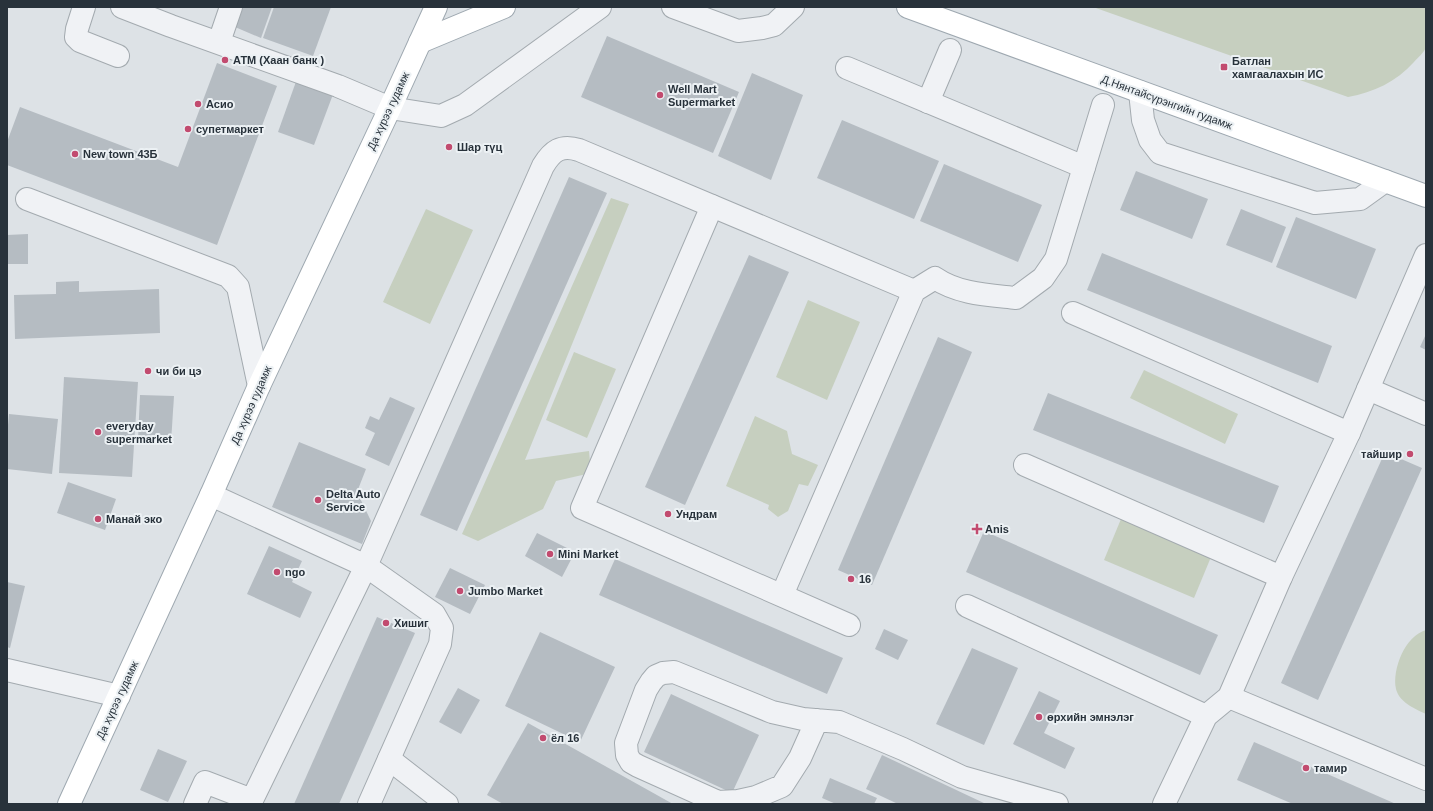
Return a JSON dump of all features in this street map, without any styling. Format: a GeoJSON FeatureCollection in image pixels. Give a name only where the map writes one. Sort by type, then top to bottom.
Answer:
{"type":"FeatureCollection","features":[{"type":"Feature","properties":{"kind":"main road","name":"Да хүрээ гудамж"},"geometry":{"type":"LineString","coordinates":[[69,804],[211,495],[259,386],[436,7]]}},
{"type":"Feature","properties":{"kind":"main road"},"geometry":{"type":"LineString","coordinates":[[420,42],[504,7]]}},
{"type":"Feature","properties":{"kind":"main road","name":"Д.Нянтайсүрэнгийн гудамж"},"geometry":{"type":"LineString","coordinates":[[908,7],[1426,196]]}},
{"type":"Feature","properties":{"kind":"street"},"geometry":{"type":"LineString","coordinates":[[84,7],[76,37],[80,41],[118,56]]}},
{"type":"Feature","properties":{"kind":"street"},"geometry":{"type":"LineString","coordinates":[[122,7],[338,86],[390,108],[441,116],[465,105],[600,7]]}},
{"type":"Feature","properties":{"kind":"street"},"geometry":{"type":"LineString","coordinates":[[219,42],[231,7]]}},
{"type":"Feature","properties":{"kind":"street"},"geometry":{"type":"LineString","coordinates":[[673,7],[738,31],[774,25],[793,7]]}},
{"type":"Feature","properties":{"kind":"street"},"geometry":{"type":"LineString","coordinates":[[928,102],[950,50]]}},
{"type":"Feature","properties":{"kind":"street"},"geometry":{"type":"LineString","coordinates":[[847,68],[1084,167]]}},
{"type":"Feature","properties":{"kind":"street"},"geometry":{"type":"LineString","coordinates":[[1140,92],[1144,120],[1150,140],[1160,153],[1315,203],[1360,199],[1385,181]]}},
{"type":"Feature","properties":{"kind":"street"},"geometry":{"type":"LineString","coordinates":[[782,595],[914,291],[935,278],[946,286],[979,294],[1016,298],[1043,278],[1056,258],[1103,105]]}},
{"type":"Feature","properties":{"kind":"street"},"geometry":{"type":"LineString","coordinates":[[195,804],[205,782],[252,800],[366,566],[542,166],[558,149],[568,147],[574,148],[914,291]]}},
{"type":"Feature","properties":{"kind":"street"},"geometry":{"type":"LineString","coordinates":[[27,199],[228,276],[238,287],[259,386]]}},
{"type":"Feature","properties":{"kind":"street"},"geometry":{"type":"LineString","coordinates":[[712,206],[582,508],[849,625]]}},
{"type":"Feature","properties":{"kind":"street"},"geometry":{"type":"LineString","coordinates":[[1171,802],[1206,716],[1229,697],[1281,577],[1349,433],[1426,255]]}},
{"type":"Feature","properties":{"kind":"street"},"geometry":{"type":"LineString","coordinates":[[1073,313],[1349,433]]}},
{"type":"Feature","properties":{"kind":"street"},"geometry":{"type":"LineString","coordinates":[[1368,389],[1426,414]]}},
{"type":"Feature","properties":{"kind":"street"},"geometry":{"type":"LineString","coordinates":[[1025,465],[1281,577]]}},
{"type":"Feature","properties":{"kind":"street"},"geometry":{"type":"LineString","coordinates":[[211,495],[366,566],[434,614],[442,628],[440,644],[369,804]]}},
{"type":"Feature","properties":{"kind":"street"},"geometry":{"type":"LineString","coordinates":[[967,606],[1206,716]]}},
{"type":"Feature","properties":{"kind":"street"},"geometry":{"type":"LineString","coordinates":[[7,670],[119,696]]}},
{"type":"Feature","properties":{"kind":"street"},"geometry":{"type":"LineString","coordinates":[[817,720],[800,758],[782,786],[756,797],[738,801],[718,802],[638,766],[631,762],[627,755],[626,743],[646,690],[656,676],[663,673],[674,672],[772,712],[803,719],[817,720],[840,722],[903,749],[962,777],[1057,804]]}},
{"type":"Feature","properties":{"kind":"street"},"geometry":{"type":"LineString","coordinates":[[1229,697],[1426,779]]}},
{"type":"Feature","properties":{"kind":"street"},"geometry":{"type":"LineString","coordinates":[[389,759],[447,804]]}},
{"type":"Feature","properties":{"kind":"green space"},"geometry":{"type":"Polygon","coordinates":[[[1093,7],[1426,7],[1427,44],[1421,55],[1392,81],[1376,89],[1348,97],[1093,7]]]}},
{"type":"Feature","properties":{"kind":"green space"},"geometry":{"type":"Polygon","coordinates":[[[611,198],[629,204],[525,460],[589,451],[591,473],[556,481],[543,509],[478,541],[462,534],[611,198]]]}},
{"type":"Feature","properties":{"kind":"green space"},"geometry":{"type":"Polygon","coordinates":[[[426,209],[473,230],[430,324],[383,302],[426,209]]]}},
{"type":"Feature","properties":{"kind":"green space"},"geometry":{"type":"Polygon","coordinates":[[[808,300],[860,322],[827,400],[776,377],[808,300]]]}},
{"type":"Feature","properties":{"kind":"green space"},"geometry":{"type":"Polygon","coordinates":[[[574,352],[616,369],[587,438],[546,420],[574,352]]]}},
{"type":"Feature","properties":{"kind":"green space"},"geometry":{"type":"Polygon","coordinates":[[[1144,370],[1238,414],[1225,444],[1130,398],[1144,370]]]}},
{"type":"Feature","properties":{"kind":"green space"},"geometry":{"type":"Polygon","coordinates":[[[755,416],[787,431],[792,454],[818,465],[808,486],[799,484],[788,511],[778,517],[768,509],[769,505],[726,486],[755,416]]]}},
{"type":"Feature","properties":{"kind":"green space"},"geometry":{"type":"Polygon","coordinates":[[[1121,519],[1211,557],[1194,598],[1104,560],[1121,519]]]}},
{"type":"Feature","properties":{"kind":"green space"},"geometry":{"type":"Polygon","coordinates":[[[1426,630],[1426,714],[1417,710],[1400,698],[1396,689],[1395,681],[1398,663],[1406,646],[1419,633],[1426,630]]]}},
{"type":"Feature","properties":{"kind":"building"},"geometry":{"type":"Polygon","coordinates":[[[242,7],[272,7],[261,38],[235,27],[242,7]]]}},
{"type":"Feature","properties":{"kind":"building"},"geometry":{"type":"Polygon","coordinates":[[[274,7],[331,7],[313,56],[263,38],[274,7]]]}},
{"type":"Feature","properties":{"kind":"building","name":"Well Mart Supermarket"},"geometry":{"type":"Polygon","coordinates":[[[607,36],[739,92],[713,153],[581,97],[607,36]]]}},
{"type":"Feature","properties":{"kind":"building","name":"New town 43Б"},"geometry":{"type":"Polygon","coordinates":[[[217,63],[277,86],[217,245],[7,165],[7,142],[20,107],[178,167],[217,63]]]}},
{"type":"Feature","properties":{"kind":"building"},"geometry":{"type":"Polygon","coordinates":[[[752,73],[803,95],[771,180],[718,156],[752,73]]]}},
{"type":"Feature","properties":{"kind":"building"},"geometry":{"type":"Polygon","coordinates":[[[298,76],[335,89],[314,145],[278,132],[298,76]]]}},
{"type":"Feature","properties":{"kind":"building"},"geometry":{"type":"Polygon","coordinates":[[[842,120],[939,161],[914,219],[817,178],[842,120]]]}},
{"type":"Feature","properties":{"kind":"building"},"geometry":{"type":"Polygon","coordinates":[[[944,164],[1042,205],[1018,262],[920,221],[944,164]]]}},
{"type":"Feature","properties":{"kind":"building"},"geometry":{"type":"Polygon","coordinates":[[[1136,171],[1208,199],[1192,239],[1120,210],[1136,171]]]}},
{"type":"Feature","properties":{"kind":"building"},"geometry":{"type":"Polygon","coordinates":[[[569,177],[607,193],[457,531],[420,515],[569,177]]]}},
{"type":"Feature","properties":{"kind":"building"},"geometry":{"type":"Polygon","coordinates":[[[1241,209],[1286,227],[1272,263],[1226,245],[1241,209]]]}},
{"type":"Feature","properties":{"kind":"building"},"geometry":{"type":"Polygon","coordinates":[[[1296,217],[1376,249],[1356,299],[1276,267],[1296,217]]]}},
{"type":"Feature","properties":{"kind":"building"},"geometry":{"type":"Polygon","coordinates":[[[28,234],[28,264],[7,264],[7,235],[28,234]]]}},
{"type":"Feature","properties":{"kind":"building"},"geometry":{"type":"Polygon","coordinates":[[[1102,253],[1332,346],[1318,383],[1087,290],[1102,253]]]}},
{"type":"Feature","properties":{"kind":"building"},"geometry":{"type":"Polygon","coordinates":[[[749,255],[789,272],[685,505],[645,487],[749,255]]]}},
{"type":"Feature","properties":{"kind":"building"},"geometry":{"type":"Polygon","coordinates":[[[79,281],[79,292],[159,289],[160,333],[15,339],[14,295],[56,294],[56,282],[79,281]]]}},
{"type":"Feature","properties":{"kind":"building"},"geometry":{"type":"Polygon","coordinates":[[[1426,334],[1426,350],[1420,347],[1426,334]]]}},
{"type":"Feature","properties":{"kind":"building"},"geometry":{"type":"Polygon","coordinates":[[[938,337],[972,352],[872,585],[838,570],[938,337]]]}},
{"type":"Feature","properties":{"kind":"building","name":"everyday supermarket"},"geometry":{"type":"Polygon","coordinates":[[[64,377],[138,382],[132,477],[59,473],[64,377]]]}},
{"type":"Feature","properties":{"kind":"building"},"geometry":{"type":"Polygon","coordinates":[[[1048,393],[1279,486],[1264,523],[1033,430],[1048,393]]]}},
{"type":"Feature","properties":{"kind":"building"},"geometry":{"type":"Polygon","coordinates":[[[140,395],[174,396],[171,442],[138,440],[140,395]]]}},
{"type":"Feature","properties":{"kind":"building"},"geometry":{"type":"Polygon","coordinates":[[[390,397],[415,408],[389,466],[365,455],[375,433],[365,428],[370,416],[379,420],[390,397]]]}},
{"type":"Feature","properties":{"kind":"building"},"geometry":{"type":"Polygon","coordinates":[[[9,414],[58,419],[52,474],[7,469],[9,414]]]}},
{"type":"Feature","properties":{"kind":"building","name":"Delta Auto Service"},"geometry":{"type":"Polygon","coordinates":[[[299,442],[366,469],[357,492],[371,521],[362,544],[272,507],[299,442]]]}},
{"type":"Feature","properties":{"kind":"building"},"geometry":{"type":"Polygon","coordinates":[[[1385,452],[1422,468],[1318,700],[1281,683],[1385,452]]]}},
{"type":"Feature","properties":{"kind":"building"},"geometry":{"type":"Polygon","coordinates":[[[68,482],[116,499],[105,530],[57,513],[68,482]]]}},
{"type":"Feature","properties":{"kind":"building"},"geometry":{"type":"Polygon","coordinates":[[[984,531],[1218,635],[1200,675],[966,572],[984,531]]]}},
{"type":"Feature","properties":{"kind":"building","name":"Mini Market"},"geometry":{"type":"Polygon","coordinates":[[[537,533],[575,552],[562,577],[525,556],[537,533]]]}},
{"type":"Feature","properties":{"kind":"building","name":"ngo"},"geometry":{"type":"Polygon","coordinates":[[[269,546],[302,561],[292,582],[312,592],[300,618],[247,594],[269,546]]]}},
{"type":"Feature","properties":{"kind":"building"},"geometry":{"type":"Polygon","coordinates":[[[615,559],[843,658],[827,694],[599,595],[615,559]]]}},
{"type":"Feature","properties":{"kind":"building","name":"Jumbo Market"},"geometry":{"type":"Polygon","coordinates":[[[450,568],[485,585],[470,614],[435,597],[450,568]]]}},
{"type":"Feature","properties":{"kind":"building"},"geometry":{"type":"Polygon","coordinates":[[[7,582],[25,586],[10,648],[7,647],[7,582]]]}},
{"type":"Feature","properties":{"kind":"building"},"geometry":{"type":"Polygon","coordinates":[[[377,617],[415,633],[339,804],[294,804],[377,617]]]}},
{"type":"Feature","properties":{"kind":"building"},"geometry":{"type":"Polygon","coordinates":[[[884,629],[908,640],[898,660],[875,649],[884,629]]]}},
{"type":"Feature","properties":{"kind":"building"},"geometry":{"type":"Polygon","coordinates":[[[540,632],[615,667],[580,742],[505,706],[540,632]]]}},
{"type":"Feature","properties":{"kind":"building"},"geometry":{"type":"Polygon","coordinates":[[[972,648],[1018,668],[984,745],[936,724],[972,648]]]}},
{"type":"Feature","properties":{"kind":"building"},"geometry":{"type":"Polygon","coordinates":[[[458,688],[480,700],[461,734],[439,722],[458,688]]]}},
{"type":"Feature","properties":{"kind":"building","name":"өрхийн эмнэлэг"},"geometry":{"type":"Polygon","coordinates":[[[1039,691],[1060,701],[1044,733],[1075,748],[1065,769],[1013,744],[1039,691]]]}},
{"type":"Feature","properties":{"kind":"building"},"geometry":{"type":"Polygon","coordinates":[[[671,694],[759,735],[732,793],[644,752],[671,694]]]}},
{"type":"Feature","properties":{"kind":"building"},"geometry":{"type":"Polygon","coordinates":[[[528,723],[673,804],[503,804],[487,795],[528,723]]]}},
{"type":"Feature","properties":{"kind":"building"},"geometry":{"type":"Polygon","coordinates":[[[1254,742],[1396,804],[1293,804],[1237,780],[1254,742]]]}},
{"type":"Feature","properties":{"kind":"building"},"geometry":{"type":"Polygon","coordinates":[[[158,749],[187,761],[168,802],[140,790],[158,749]]]}},
{"type":"Feature","properties":{"kind":"building"},"geometry":{"type":"Polygon","coordinates":[[[882,755],[986,804],[898,804],[866,789],[882,755]]]}},
{"type":"Feature","properties":{"kind":"building"},"geometry":{"type":"Polygon","coordinates":[[[830,778],[877,798],[874,804],[836,804],[822,798],[830,778]]]}},
{"type":"Feature","properties":{"kind":"place","name":"АТМ (Хаан банк )"},"geometry":{"type":"Point","coordinates":[225,60]}},
{"type":"Feature","properties":{"kind":"place","name":"Батлан хамгаалахын ИС"},"geometry":{"type":"Point","coordinates":[1224,67]}},
{"type":"Feature","properties":{"kind":"place","name":"Well Mart Supermarket"},"geometry":{"type":"Point","coordinates":[660,95]}},
{"type":"Feature","properties":{"kind":"place","name":"Асио"},"geometry":{"type":"Point","coordinates":[198,104]}},
{"type":"Feature","properties":{"kind":"place","name":"супетмаркет"},"geometry":{"type":"Point","coordinates":[188,129]}},
{"type":"Feature","properties":{"kind":"place","name":"Шар түц"},"geometry":{"type":"Point","coordinates":[449,147]}},
{"type":"Feature","properties":{"kind":"place","name":"New town 43Б"},"geometry":{"type":"Point","coordinates":[75,154]}},
{"type":"Feature","properties":{"kind":"place","name":"чи би цэ"},"geometry":{"type":"Point","coordinates":[148,371]}},
{"type":"Feature","properties":{"kind":"place","name":"everyday supermarket"},"geometry":{"type":"Point","coordinates":[98,432]}},
{"type":"Feature","properties":{"kind":"place","name":"тайшир"},"geometry":{"type":"Point","coordinates":[1410,454]}},
{"type":"Feature","properties":{"kind":"place","name":"Delta Auto Service"},"geometry":{"type":"Point","coordinates":[318,500]}},
{"type":"Feature","properties":{"kind":"place","name":"Ундрам"},"geometry":{"type":"Point","coordinates":[668,514]}},
{"type":"Feature","properties":{"kind":"place","name":"Манай эко"},"geometry":{"type":"Point","coordinates":[98,519]}},
{"type":"Feature","properties":{"kind":"place","name":"Anis"},"geometry":{"type":"Point","coordinates":[977,529]}},
{"type":"Feature","properties":{"kind":"place","name":"Mini Market"},"geometry":{"type":"Point","coordinates":[550,554]}},
{"type":"Feature","properties":{"kind":"place","name":"ngo"},"geometry":{"type":"Point","coordinates":[277,572]}},
{"type":"Feature","properties":{"kind":"place","name":"16"},"geometry":{"type":"Point","coordinates":[851,579]}},
{"type":"Feature","properties":{"kind":"place","name":"Jumbo Market"},"geometry":{"type":"Point","coordinates":[460,591]}},
{"type":"Feature","properties":{"kind":"place","name":"Хишиг"},"geometry":{"type":"Point","coordinates":[386,623]}},
{"type":"Feature","properties":{"kind":"place","name":"өрхийн эмнэлэг"},"geometry":{"type":"Point","coordinates":[1039,717]}},
{"type":"Feature","properties":{"kind":"place","name":"ёл 16"},"geometry":{"type":"Point","coordinates":[543,738]}},
{"type":"Feature","properties":{"kind":"place","name":"тамир"},"geometry":{"type":"Point","coordinates":[1306,768]}}]}
